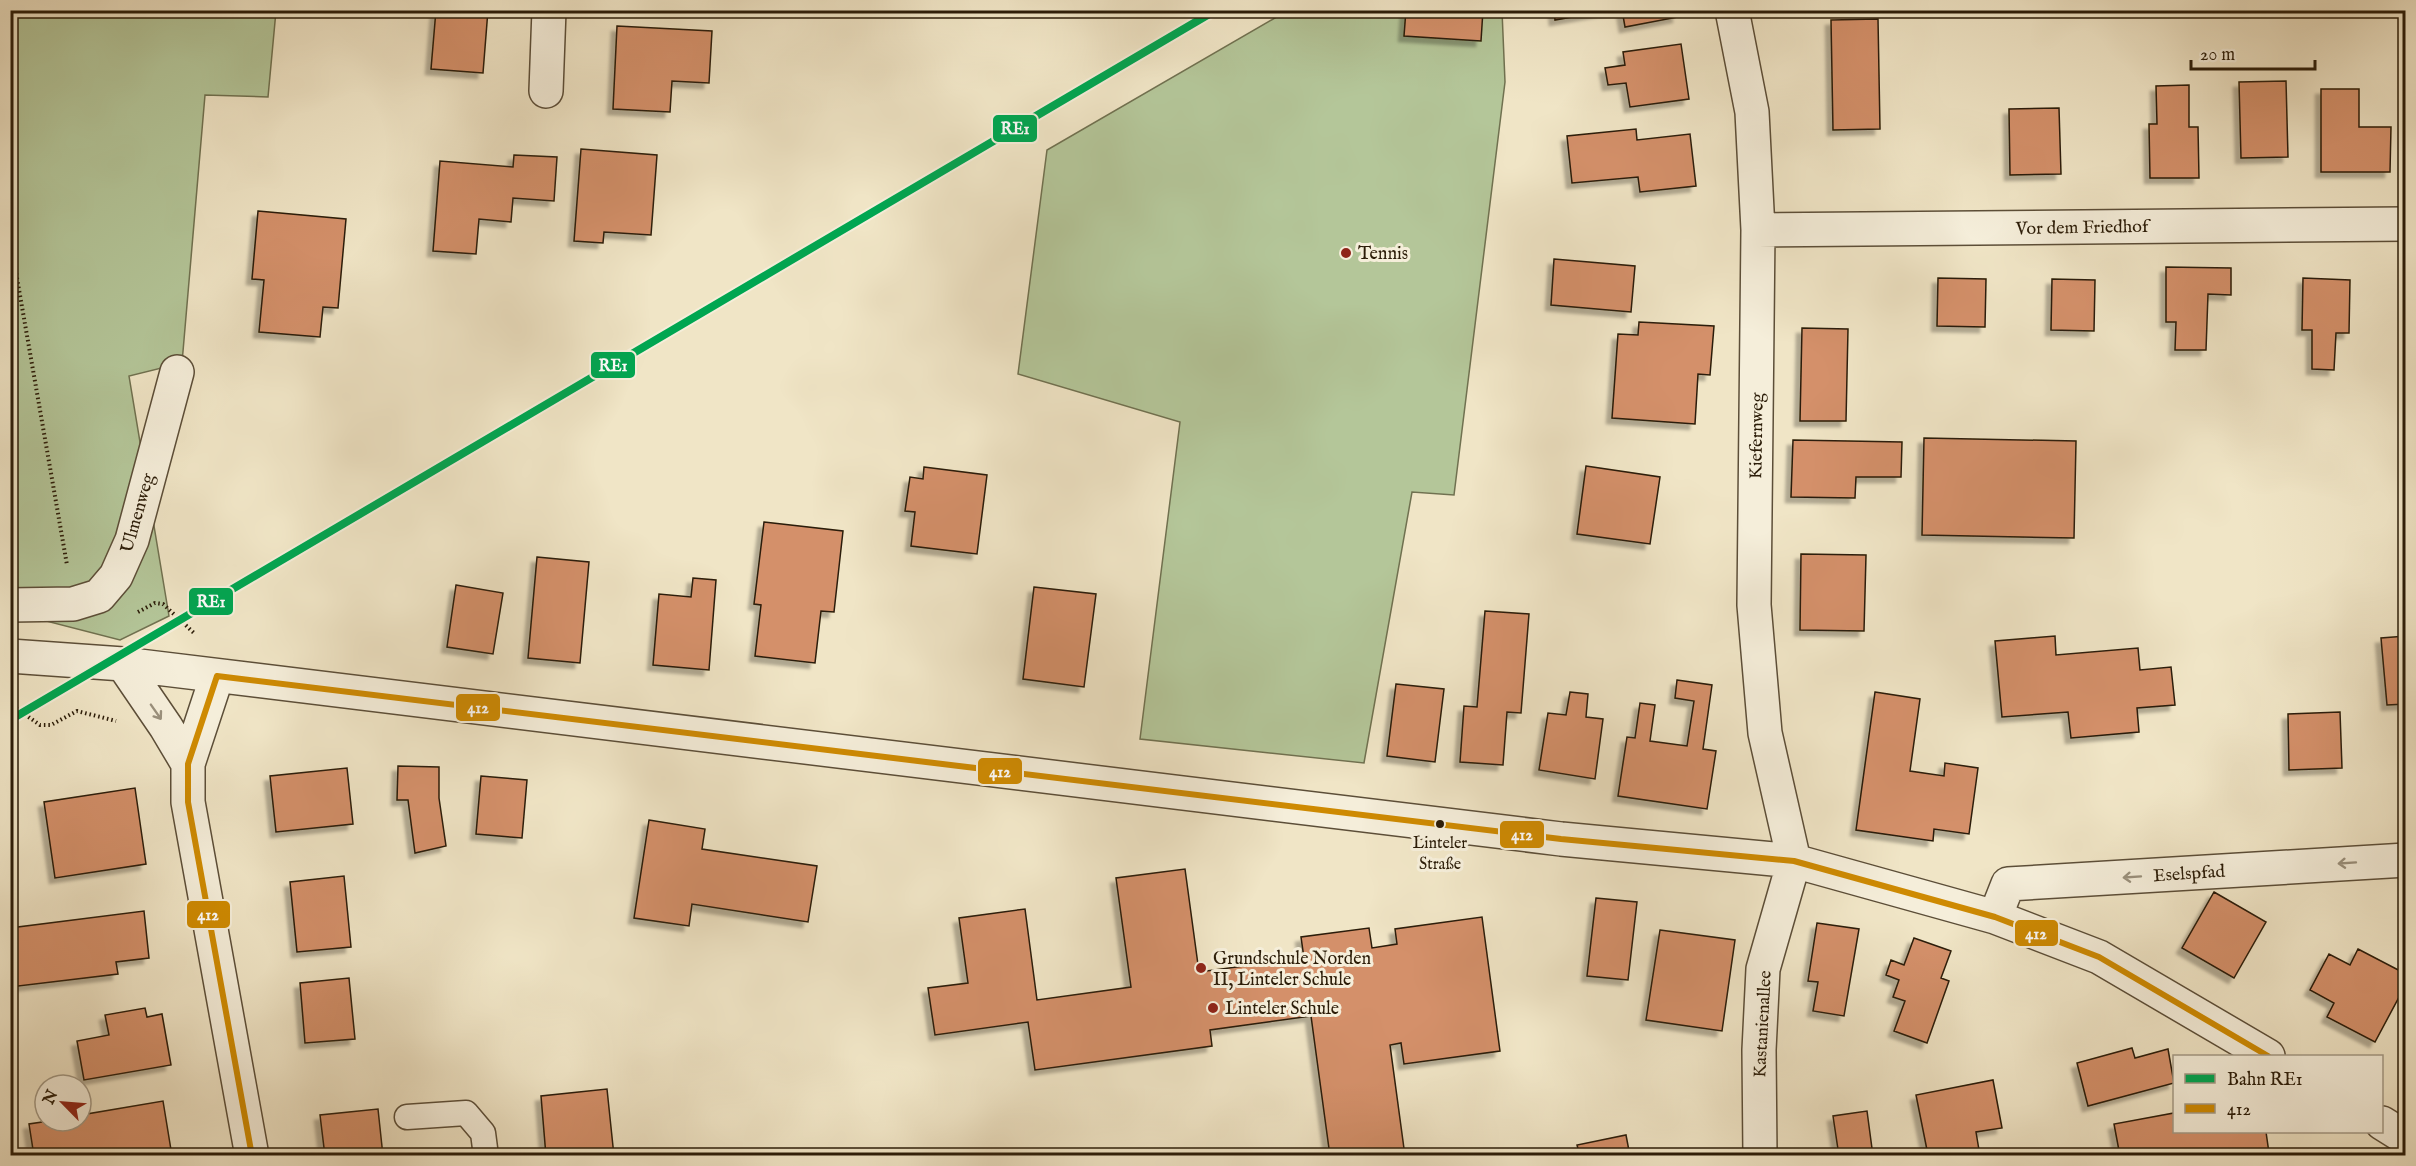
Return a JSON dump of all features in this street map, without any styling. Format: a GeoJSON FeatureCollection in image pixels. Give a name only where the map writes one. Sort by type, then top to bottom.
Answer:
{"type":"FeatureCollection","features":[{"type":"Feature","properties":{"kind":"street"},"geometry":{"type":"LineString","coordinates":[[546,91],[549,10]]}},
{"type":"Feature","properties":{"kind":"street","name":"Kiefernweg"},"geometry":{"type":"LineString","coordinates":[[1732,10],[1752,112],[1758,230],[1754,605],[1765,733],[1794,861]]}},
{"type":"Feature","properties":{"kind":"street","name":"Vor dem Friedhof"},"geometry":{"type":"LineString","coordinates":[[1758,230],[2406,224]]}},
{"type":"Feature","properties":{"kind":"street","name":"Ulmenweg"},"geometry":{"type":"LineString","coordinates":[[10,605],[73,604],[99,596],[116,576],[132,540],[177,372]]}},
{"type":"Feature","properties":{"kind":"street"},"geometry":{"type":"LineString","coordinates":[[10,656],[114,663],[1561,839],[1794,861],[1995,917],[2099,957],[2266,1055]]}},
{"type":"Feature","properties":{"kind":"street"},"geometry":{"type":"LineString","coordinates":[[114,663],[166,727],[188,764]]}},
{"type":"Feature","properties":{"kind":"street"},"geometry":{"type":"LineString","coordinates":[[217,675],[188,764],[188,802],[252,1155]]}},
{"type":"Feature","properties":{"kind":"street","name":"Eselspfad"},"geometry":{"type":"LineString","coordinates":[[1995,917],[2008,884],[2406,860]]}},
{"type":"Feature","properties":{"kind":"street","name":"Kastanienallee"},"geometry":{"type":"LineString","coordinates":[[1760,1155],[1759,1050],[1763,969],[1794,861]]}},
{"type":"Feature","properties":{"kind":"street"},"geometry":{"type":"LineString","coordinates":[[2383,1125],[2406,1138]]}},
{"type":"Feature","properties":{"kind":"lane"},"geometry":{"type":"LineString","coordinates":[[407,1116],[466,1113],[483,1133],[486,1155]]}},
{"type":"Feature","properties":{"kind":"path"},"geometry":{"type":"LineString","coordinates":[[10,238],[73,604]]}},
{"type":"Feature","properties":{"kind":"path"},"geometry":{"type":"LineString","coordinates":[[135,614],[156,603],[163,604],[206,645],[217,675]]}},
{"type":"Feature","properties":{"kind":"path"},"geometry":{"type":"LineString","coordinates":[[10,704],[40,725],[51,726],[77,711],[120,722]]}},
{"type":"Feature","properties":{"kind":"green space"},"geometry":{"type":"Polygon","coordinates":[[[10,11],[276,11],[268,97],[205,95],[182,363],[129,376],[169,616],[120,640],[11,612],[10,11]]]}},
{"type":"Feature","properties":{"kind":"green space"},"geometry":{"type":"Polygon","coordinates":[[[1287,11],[1502,11],[1505,82],[1454,495],[1412,492],[1364,763],[1140,739],[1180,422],[1018,374],[1047,150],[1287,11]]]}},
{"type":"Feature","properties":{"kind":"building"},"geometry":{"type":"Polygon","coordinates":[[[436,10],[488,10],[483,73],[431,69],[436,10]]]}},
{"type":"Feature","properties":{"kind":"building"},"geometry":{"type":"Polygon","coordinates":[[[1406,10],[1483,10],[1481,41],[1404,36],[1406,10]]]}},
{"type":"Feature","properties":{"kind":"building"},"geometry":{"type":"Polygon","coordinates":[[[1554,10],[1611,10],[1555,20],[1554,10]]]}},
{"type":"Feature","properties":{"kind":"building"},"geometry":{"type":"Polygon","coordinates":[[[1622,10],[1677,10],[1678,17],[1625,27],[1622,10]]]}},
{"type":"Feature","properties":{"kind":"building"},"geometry":{"type":"Polygon","coordinates":[[[1878,19],[1880,129],[1833,130],[1831,20],[1878,19]]]}},
{"type":"Feature","properties":{"kind":"building"},"geometry":{"type":"Polygon","coordinates":[[[617,26],[712,31],[709,83],[672,81],[670,112],[613,109],[617,26]]]}},
{"type":"Feature","properties":{"kind":"building"},"geometry":{"type":"Polygon","coordinates":[[[1681,44],[1689,99],[1630,107],[1626,83],[1608,85],[1605,68],[1625,65],[1623,52],[1681,44]]]}},
{"type":"Feature","properties":{"kind":"building"},"geometry":{"type":"Polygon","coordinates":[[[2286,81],[2288,157],[2241,158],[2239,82],[2286,81]]]}},
{"type":"Feature","properties":{"kind":"building"},"geometry":{"type":"Polygon","coordinates":[[[2189,85],[2189,127],[2198,127],[2199,178],[2150,178],[2149,124],[2157,124],[2156,86],[2189,85]]]}},
{"type":"Feature","properties":{"kind":"building"},"geometry":{"type":"Polygon","coordinates":[[[2321,89],[2359,89],[2359,127],[2391,127],[2390,172],[2321,172],[2321,89]]]}},
{"type":"Feature","properties":{"kind":"building"},"geometry":{"type":"Polygon","coordinates":[[[2059,108],[2061,174],[2010,175],[2009,109],[2059,108]]]}},
{"type":"Feature","properties":{"kind":"building"},"geometry":{"type":"Polygon","coordinates":[[[1636,129],[1637,140],[1690,134],[1696,186],[1640,192],[1638,177],[1572,183],[1567,136],[1636,129]]]}},
{"type":"Feature","properties":{"kind":"building"},"geometry":{"type":"Polygon","coordinates":[[[581,149],[657,155],[651,235],[604,232],[603,243],[574,241],[581,149]]]}},
{"type":"Feature","properties":{"kind":"building"},"geometry":{"type":"Polygon","coordinates":[[[514,155],[557,157],[554,201],[513,198],[511,222],[479,219],[476,254],[433,251],[440,161],[513,167],[514,155]]]}},
{"type":"Feature","properties":{"kind":"building"},"geometry":{"type":"Polygon","coordinates":[[[258,211],[346,219],[338,308],[323,307],[320,337],[259,332],[264,280],[252,279],[258,211]]]}},
{"type":"Feature","properties":{"kind":"building"},"geometry":{"type":"Polygon","coordinates":[[[1554,259],[1635,266],[1631,312],[1551,305],[1554,259]]]}},
{"type":"Feature","properties":{"kind":"building"},"geometry":{"type":"Polygon","coordinates":[[[2166,267],[2231,268],[2231,295],[2208,294],[2206,350],[2175,350],[2176,322],[2166,322],[2166,267]]]}},
{"type":"Feature","properties":{"kind":"building"},"geometry":{"type":"Polygon","coordinates":[[[1938,278],[1986,279],[1985,327],[1937,326],[1938,278]]]}},
{"type":"Feature","properties":{"kind":"building"},"geometry":{"type":"Polygon","coordinates":[[[2303,278],[2350,280],[2349,333],[2336,333],[2334,370],[2312,369],[2312,330],[2302,330],[2303,278]]]}},
{"type":"Feature","properties":{"kind":"building"},"geometry":{"type":"Polygon","coordinates":[[[2052,279],[2095,280],[2094,331],[2051,330],[2052,279]]]}},
{"type":"Feature","properties":{"kind":"building"},"geometry":{"type":"Polygon","coordinates":[[[1639,322],[1714,326],[1710,375],[1698,374],[1695,424],[1612,418],[1618,334],[1638,335],[1639,322]]]}},
{"type":"Feature","properties":{"kind":"building"},"geometry":{"type":"Polygon","coordinates":[[[1802,328],[1848,329],[1846,421],[1800,421],[1802,328]]]}},
{"type":"Feature","properties":{"kind":"building"},"geometry":{"type":"Polygon","coordinates":[[[1924,438],[2076,441],[2074,538],[1922,535],[1924,438]]]}},
{"type":"Feature","properties":{"kind":"building"},"geometry":{"type":"Polygon","coordinates":[[[1793,440],[1902,442],[1901,477],[1856,477],[1855,498],[1791,497],[1793,440]]]}},
{"type":"Feature","properties":{"kind":"building"},"geometry":{"type":"Polygon","coordinates":[[[1586,466],[1660,477],[1650,544],[1577,534],[1586,466]]]}},
{"type":"Feature","properties":{"kind":"building"},"geometry":{"type":"Polygon","coordinates":[[[924,467],[987,475],[977,554],[911,546],[915,512],[905,511],[910,477],[923,479],[924,467]]]}},
{"type":"Feature","properties":{"kind":"building"},"geometry":{"type":"Polygon","coordinates":[[[764,522],[843,531],[834,612],[821,611],[815,663],[755,656],[761,605],[754,604],[764,522]]]}},
{"type":"Feature","properties":{"kind":"building"},"geometry":{"type":"Polygon","coordinates":[[[1801,554],[1866,555],[1864,631],[1800,630],[1801,554]]]}},
{"type":"Feature","properties":{"kind":"building"},"geometry":{"type":"Polygon","coordinates":[[[537,557],[589,562],[580,663],[528,658],[537,557]]]}},
{"type":"Feature","properties":{"kind":"building"},"geometry":{"type":"Polygon","coordinates":[[[693,578],[716,580],[709,670],[653,665],[659,594],[691,597],[693,578]]]}},
{"type":"Feature","properties":{"kind":"building"},"geometry":{"type":"Polygon","coordinates":[[[456,585],[503,593],[493,654],[447,647],[456,585]]]}},
{"type":"Feature","properties":{"kind":"building"},"geometry":{"type":"Polygon","coordinates":[[[1034,587],[1096,594],[1084,687],[1023,679],[1034,587]]]}},
{"type":"Feature","properties":{"kind":"building"},"geometry":{"type":"Polygon","coordinates":[[[1485,611],[1529,614],[1521,713],[1507,712],[1503,765],[1460,762],[1464,706],[1477,707],[1485,611]]]}},
{"type":"Feature","properties":{"kind":"building"},"geometry":{"type":"Polygon","coordinates":[[[2055,636],[2056,655],[2138,648],[2140,670],[2171,667],[2175,705],[2137,708],[2139,732],[2071,738],[2068,712],[2002,717],[1995,641],[2055,636]]]}},
{"type":"Feature","properties":{"kind":"building"},"geometry":{"type":"Polygon","coordinates":[[[2406,636],[2406,704],[2387,705],[2381,638],[2406,636]]]}},
{"type":"Feature","properties":{"kind":"building"},"geometry":{"type":"Polygon","coordinates":[[[1677,680],[1712,685],[1703,749],[1716,751],[1707,809],[1618,796],[1627,737],[1635,738],[1640,703],[1655,705],[1650,741],[1687,746],[1694,701],[1675,698],[1677,680]]]}},
{"type":"Feature","properties":{"kind":"building"},"geometry":{"type":"Polygon","coordinates":[[[1396,684],[1444,689],[1435,762],[1387,756],[1396,684]]]}},
{"type":"Feature","properties":{"kind":"building"},"geometry":{"type":"Polygon","coordinates":[[[1570,692],[1588,694],[1586,717],[1603,719],[1595,779],[1539,770],[1548,713],[1566,715],[1570,692]]]}},
{"type":"Feature","properties":{"kind":"building"},"geometry":{"type":"Polygon","coordinates":[[[1875,692],[1920,699],[1910,771],[1944,776],[1945,763],[1978,768],[1969,834],[1934,829],[1933,841],[1856,830],[1875,692]]]}},
{"type":"Feature","properties":{"kind":"building"},"geometry":{"type":"Polygon","coordinates":[[[2340,712],[2342,768],[2289,770],[2288,714],[2340,712]]]}},
{"type":"Feature","properties":{"kind":"building"},"geometry":{"type":"Polygon","coordinates":[[[398,766],[439,767],[439,798],[446,846],[415,853],[408,800],[397,800],[398,766]]]}},
{"type":"Feature","properties":{"kind":"building"},"geometry":{"type":"Polygon","coordinates":[[[347,768],[353,824],[276,832],[270,776],[347,768]]]}},
{"type":"Feature","properties":{"kind":"building"},"geometry":{"type":"Polygon","coordinates":[[[481,776],[527,780],[522,838],[476,834],[481,776]]]}},
{"type":"Feature","properties":{"kind":"building"},"geometry":{"type":"Polygon","coordinates":[[[135,788],[146,864],[55,878],[44,802],[135,788]]]}},
{"type":"Feature","properties":{"kind":"building"},"geometry":{"type":"Polygon","coordinates":[[[649,820],[705,829],[702,849],[817,866],[808,922],[692,904],[689,926],[634,918],[649,820]]]}},
{"type":"Feature","properties":{"kind":"building","name":"Linteler Schule"},"geometry":{"type":"Polygon","coordinates":[[[1185,869],[1199,972],[1304,958],[1301,937],[1369,928],[1372,948],[1397,944],[1395,929],[1482,917],[1500,1051],[1404,1064],[1401,1043],[1390,1045],[1405,1156],[1330,1156],[1311,1016],[1210,1030],[1212,1046],[1035,1070],[1028,1022],[935,1035],[928,988],[968,983],[959,918],[1025,909],[1037,1000],[1131,987],[1116,878],[1185,869]]]}},
{"type":"Feature","properties":{"kind":"building"},"geometry":{"type":"Polygon","coordinates":[[[344,876],[351,947],[297,952],[290,882],[344,876]]]}},
{"type":"Feature","properties":{"kind":"building"},"geometry":{"type":"Polygon","coordinates":[[[2214,892],[2266,922],[2234,978],[2182,948],[2214,892]]]}},
{"type":"Feature","properties":{"kind":"building"},"geometry":{"type":"Polygon","coordinates":[[[1596,898],[1637,902],[1628,980],[1587,976],[1596,898]]]}},
{"type":"Feature","properties":{"kind":"building"},"geometry":{"type":"Polygon","coordinates":[[[144,911],[149,958],[116,962],[118,974],[10,987],[10,928],[144,911]]]}},
{"type":"Feature","properties":{"kind":"building"},"geometry":{"type":"Polygon","coordinates":[[[1817,923],[1859,929],[1844,1016],[1813,1011],[1818,982],[1808,981],[1817,923]]]}},
{"type":"Feature","properties":{"kind":"building"},"geometry":{"type":"Polygon","coordinates":[[[1660,930],[1735,940],[1722,1031],[1646,1020],[1660,930]]]}},
{"type":"Feature","properties":{"kind":"building"},"geometry":{"type":"Polygon","coordinates":[[[1914,938],[1951,951],[1941,978],[1949,981],[1927,1043],[1894,1031],[1905,1001],[1893,997],[1899,980],[1886,975],[1891,960],[1904,965],[1914,938]]]}},
{"type":"Feature","properties":{"kind":"building"},"geometry":{"type":"Polygon","coordinates":[[[2358,949],[2406,974],[2406,984],[2375,1042],[2327,1017],[2334,1003],[2310,990],[2329,954],[2350,965],[2358,949]]]}},
{"type":"Feature","properties":{"kind":"building"},"geometry":{"type":"Polygon","coordinates":[[[349,978],[355,1039],[305,1043],[300,983],[349,978]]]}},
{"type":"Feature","properties":{"kind":"building"},"geometry":{"type":"Polygon","coordinates":[[[145,1008],[147,1017],[162,1014],[171,1065],[93,1078],[93,1073],[83,1073],[77,1041],[109,1035],[105,1015],[145,1008]]]}},
{"type":"Feature","properties":{"kind":"building"},"geometry":{"type":"Polygon","coordinates":[[[2132,1048],[2135,1058],[2168,1049],[2173,1083],[2088,1106],[2077,1063],[2132,1048]]]}},
{"type":"Feature","properties":{"kind":"building"},"geometry":{"type":"Polygon","coordinates":[[[1993,1080],[2002,1128],[1976,1132],[1980,1156],[1938,1156],[1937,1153],[1928,1155],[1916,1095],[1993,1080]]]}},
{"type":"Feature","properties":{"kind":"building"},"geometry":{"type":"Polygon","coordinates":[[[607,1089],[614,1156],[546,1156],[541,1096],[607,1089]]]}},
{"type":"Feature","properties":{"kind":"building"},"geometry":{"type":"Polygon","coordinates":[[[163,1101],[172,1156],[34,1156],[29,1124],[33,1123],[33,1133],[93,1133],[93,1113],[163,1101]]]}},
{"type":"Feature","properties":{"kind":"building"},"geometry":{"type":"Polygon","coordinates":[[[378,1109],[383,1156],[325,1156],[320,1115],[378,1109]]]}},
{"type":"Feature","properties":{"kind":"building"},"geometry":{"type":"Polygon","coordinates":[[[1867,1111],[1873,1156],[1839,1156],[1833,1116],[1867,1111]]]}},
{"type":"Feature","properties":{"kind":"building"},"geometry":{"type":"Polygon","coordinates":[[[2173,1113],[2173,1133],[2266,1133],[2269,1153],[2253,1156],[2120,1156],[2114,1124],[2173,1113]]]}},
{"type":"Feature","properties":{"kind":"building"},"geometry":{"type":"Polygon","coordinates":[[[1626,1135],[1630,1156],[1580,1156],[1577,1145],[1626,1135]]]}},
{"type":"Feature","properties":{"kind":"building"},"geometry":{"type":"Polygon","coordinates":[[[1692,1149],[1694,1156],[1663,1156],[1692,1149]]]}},
{"type":"Feature","properties":{"kind":"rail line","name":"RE1"},"geometry":{"type":"LineString","coordinates":[[10,720],[1216,10]]}},
{"type":"Feature","properties":{"kind":"transit line","name":"412"},"geometry":{"type":"LineString","coordinates":[[217,676],[1561,839],[1794,861],[1995,917],[2099,957],[2266,1055]]}},
{"type":"Feature","properties":{"kind":"transit line","name":"412"},"geometry":{"type":"LineString","coordinates":[[217,676],[188,764],[188,802],[252,1156]]}},
{"type":"Feature","properties":{"kind":"place","name":"Tennis"},"geometry":{"type":"Point","coordinates":[1346,253]}},
{"type":"Feature","properties":{"kind":"place","name":"Linteler Straße"},"geometry":{"type":"Point","coordinates":[1440,824]}},
{"type":"Feature","properties":{"kind":"place","name":"Grundschule Norden II, Linteler Schule"},"geometry":{"type":"Point","coordinates":[1201,968]}},
{"type":"Feature","properties":{"kind":"place","name":"Linteler Schule"},"geometry":{"type":"Point","coordinates":[1213,1008]}}]}
